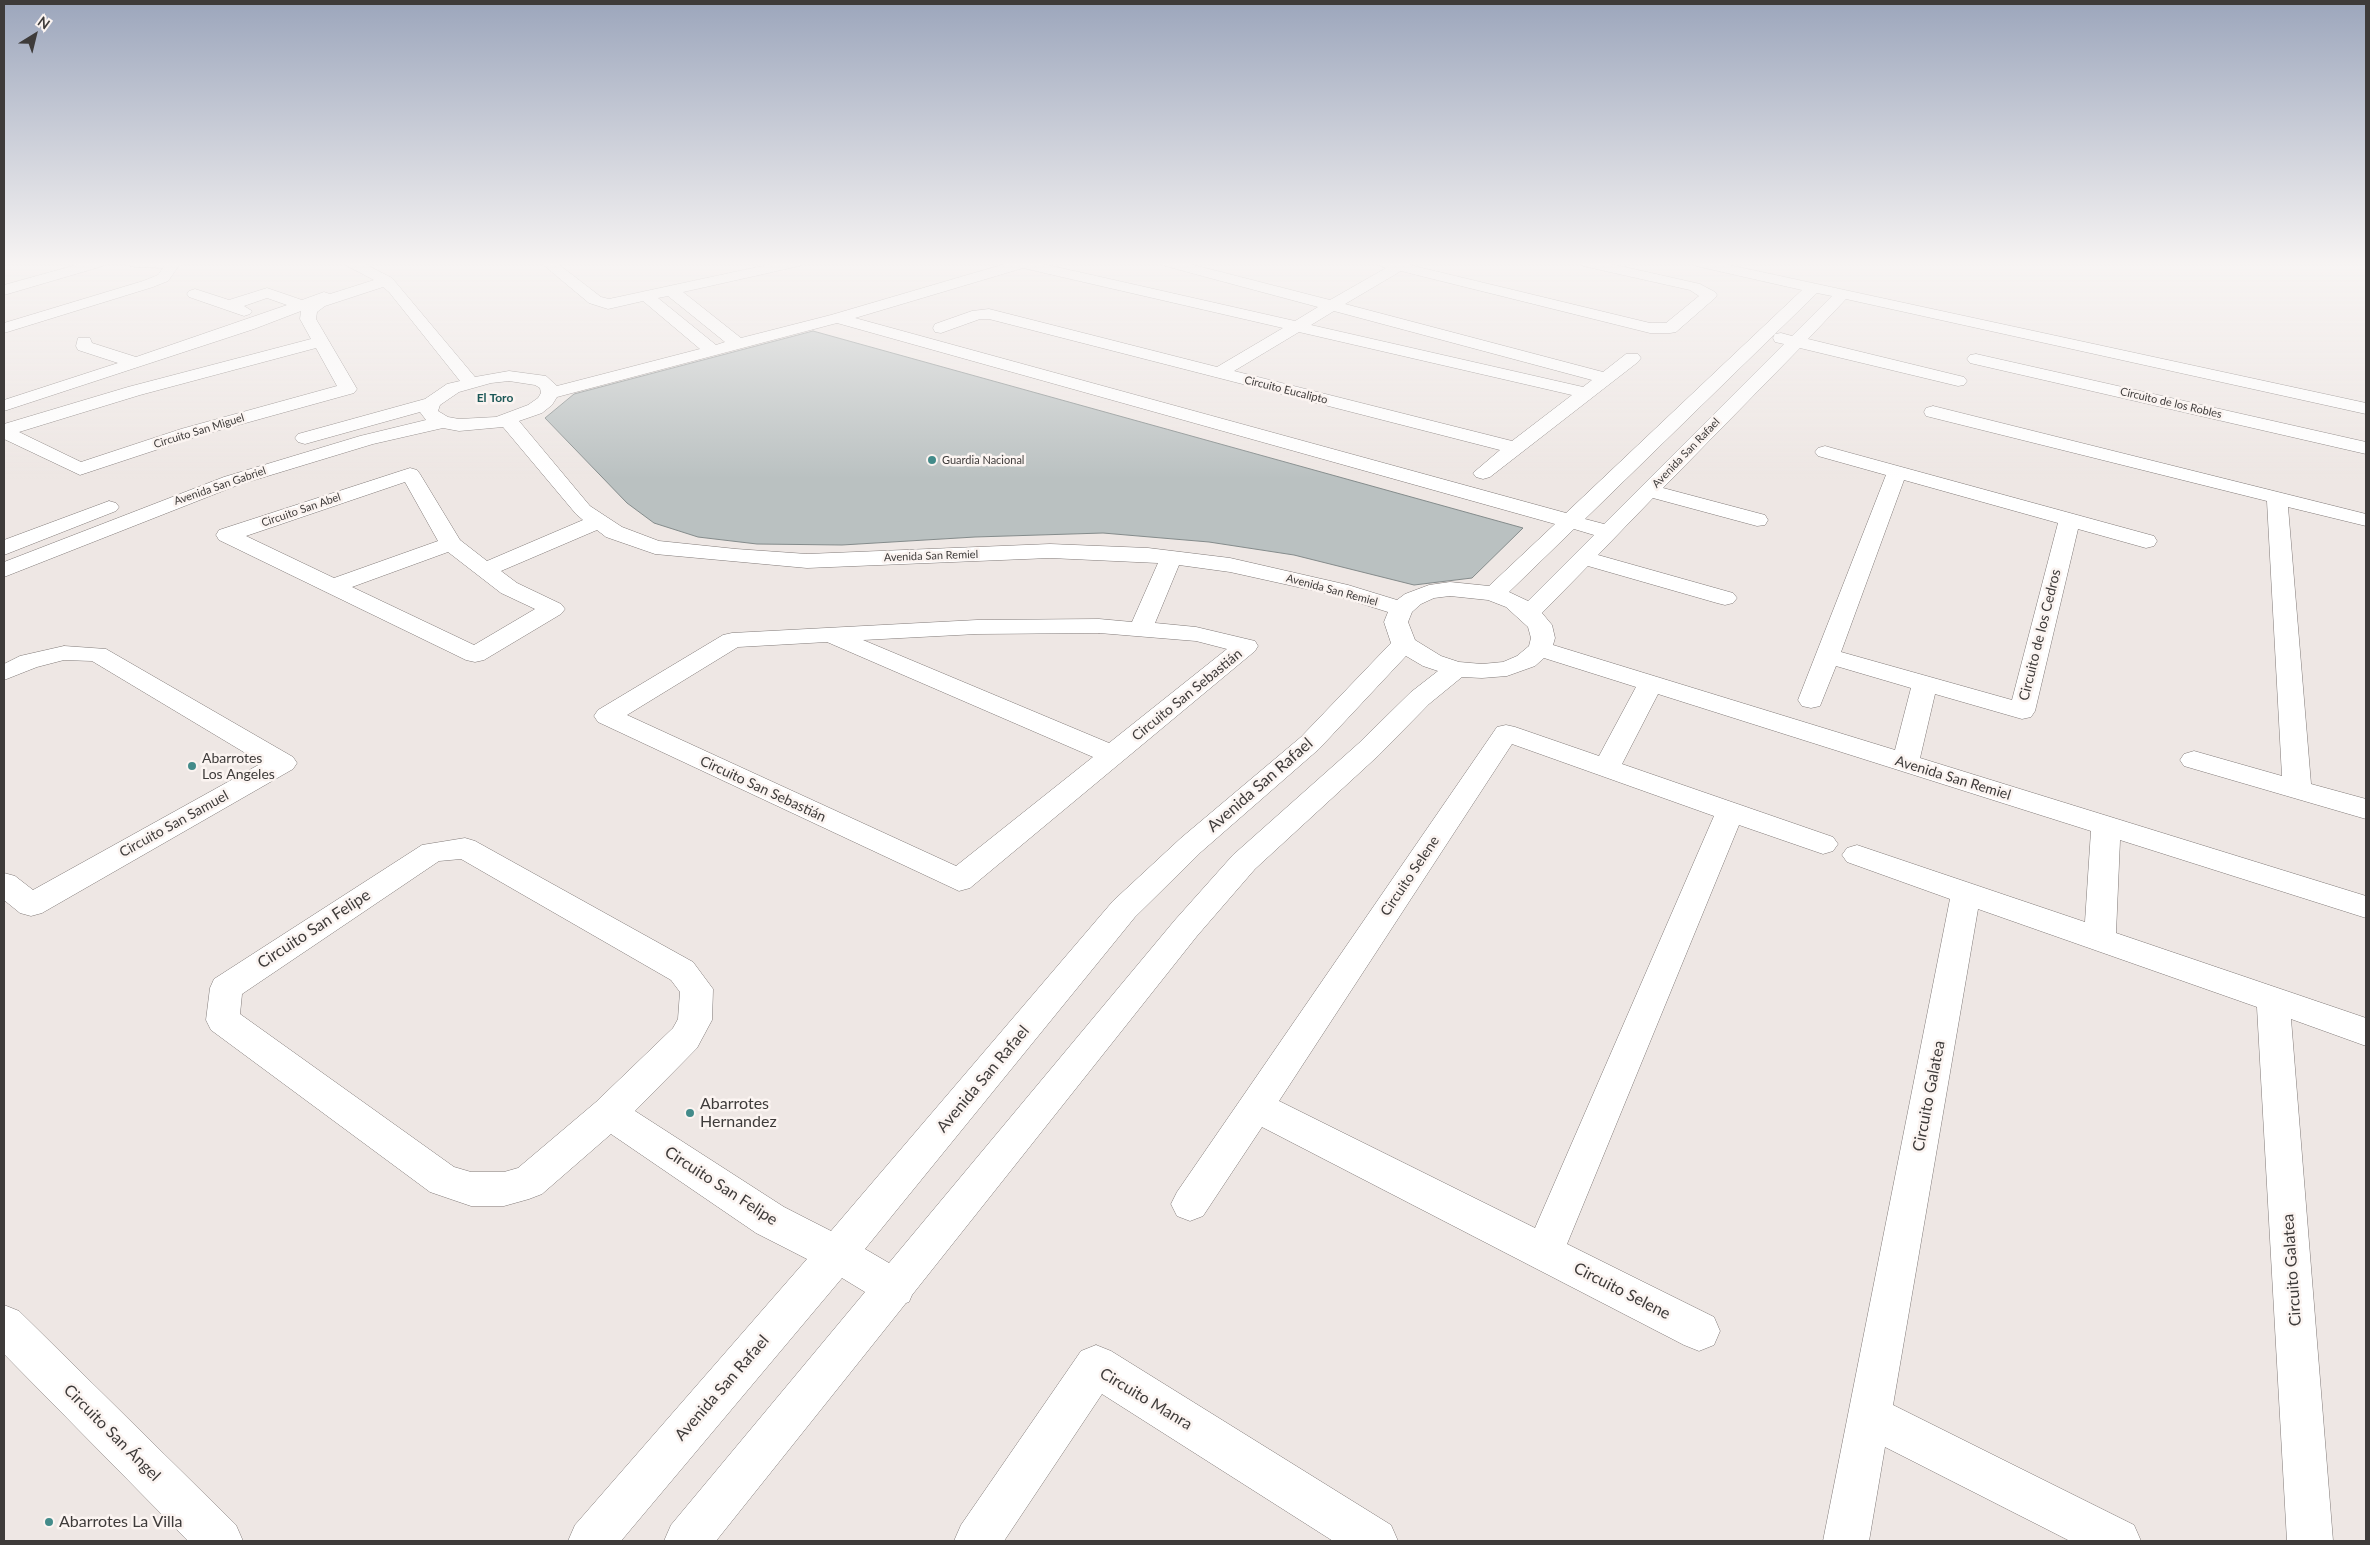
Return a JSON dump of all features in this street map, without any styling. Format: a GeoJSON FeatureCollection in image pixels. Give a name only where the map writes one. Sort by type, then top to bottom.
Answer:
{"type":"FeatureCollection","features":[{"type":"Feature","properties":{"kind":"street"},"geometry":{"type":"LineString","coordinates":[[66,335],[84,342],[84,346],[136,364]]}},
{"type":"Feature","properties":{"kind":"street"},"geometry":{"type":"LineString","coordinates":[[4,406],[136,364],[218,335]]}},
{"type":"Feature","properties":{"kind":"street","name":"Circuito San Miguel"},"geometry":{"type":"LineString","coordinates":[[4,431],[80,468],[188,433],[348,389],[317,335]]}},
{"type":"Feature","properties":{"kind":"street"},"geometry":{"type":"LineString","coordinates":[[431,335],[470,382]]}},
{"type":"Feature","properties":{"kind":"street"},"geometry":{"type":"LineString","coordinates":[[694,335],[706,345]]}},
{"type":"Feature","properties":{"kind":"street"},"geometry":{"type":"LineString","coordinates":[[727,335],[732,339]]}},
{"type":"Feature","properties":{"kind":"street"},"geometry":{"type":"LineString","coordinates":[[732,339],[745,335]]}},
{"type":"Feature","properties":{"kind":"street"},"geometry":{"type":"LineString","coordinates":[[545,386],[546,401],[534,409],[507,419],[478,425],[443,422],[433,417],[429,410],[431,403],[446,391],[470,382],[509,376],[545,386],[751,335]]}},
{"type":"Feature","properties":{"kind":"street"},"geometry":{"type":"LineString","coordinates":[[899,335],[1609,532]]}},
{"type":"Feature","properties":{"kind":"street","name":"Circuito Eucalipto"},"geometry":{"type":"LineString","coordinates":[[1071,335],[1515,448]]}},
{"type":"Feature","properties":{"kind":"street"},"geometry":{"type":"LineString","coordinates":[[1219,373],[1282,335]]}},
{"type":"Feature","properties":{"kind":"street"},"geometry":{"type":"LineString","coordinates":[[1331,335],[1585,394]]}},
{"type":"Feature","properties":{"kind":"street"},"geometry":{"type":"LineString","coordinates":[[1442,335],[1605,378]]}},
{"type":"Feature","properties":{"kind":"street"},"geometry":{"type":"LineString","coordinates":[[1494,594],[1764,335]]}},
{"type":"Feature","properties":{"kind":"street"},"geometry":{"type":"LineString","coordinates":[[1769,335],[1958,381]]}},
{"type":"Feature","properties":{"kind":"street","name":"Avenida San Rafael"},"geometry":{"type":"LineString","coordinates":[[1530,612],[1803,335]]}},
{"type":"Feature","properties":{"kind":"street"},"geometry":{"type":"LineString","coordinates":[[2032,335],[2366,408]]}},
{"type":"Feature","properties":{"kind":"street","name":"Circuito San Miguel"},"geometry":{"type":"LineString","coordinates":[[4,431],[144,388],[321,342]]}},
{"type":"Feature","properties":{"kind":"street","name":"Circuito de los Robles"},"geometry":{"type":"LineString","coordinates":[[2366,448],[1980,353],[1929,418],[2366,520]]}},
{"type":"Feature","properties":{"kind":"street"},"geometry":{"type":"LineString","coordinates":[[1483,473],[1632,358]]}},
{"type":"Feature","properties":{"kind":"street"},"geometry":{"type":"LineString","coordinates":[[1699,398],[1732,406]]}},
{"type":"Feature","properties":{"kind":"street","name":"Avenida San Gabriel"},"geometry":{"type":"LineString","coordinates":[[198,474],[277,447],[431,403]]}},
{"type":"Feature","properties":{"kind":"street","name":"Avenida San Remiel"},"geometry":{"type":"LineString","coordinates":[[507,419],[583,510],[614,532],[655,547],[754,558],[806,561],[1050,551],[1171,558],[1230,565],[1340,590],[1402,609]]}},
{"type":"Feature","properties":{"kind":"street","name":"Avenida San Gabriel"},"geometry":{"type":"LineString","coordinates":[[4,570],[231,481],[367,440],[443,422]]}},
{"type":"Feature","properties":{"kind":"street"},"geometry":{"type":"LineString","coordinates":[[1825,452],[2146,541]]}},
{"type":"Feature","properties":{"kind":"street"},"geometry":{"type":"LineString","coordinates":[[1811,700],[1897,472]]}},
{"type":"Feature","properties":{"kind":"street","name":"Circuito San Abel"},"geometry":{"type":"LineString","coordinates":[[410,474],[451,544],[509,588],[553,609],[475,655],[227,535],[410,474]]}},
{"type":"Feature","properties":{"kind":"street"},"geometry":{"type":"LineString","coordinates":[[1649,491],[1757,520]]}},
{"type":"Feature","properties":{"kind":"street"},"geometry":{"type":"LineString","coordinates":[[2277,498],[2297,789]]}},
{"type":"Feature","properties":{"kind":"street"},"geometry":{"type":"LineString","coordinates":[[4,548],[124,502]]}},
{"type":"Feature","properties":{"kind":"street","name":"Circuito de los Cedros"},"geometry":{"type":"LineString","coordinates":[[1828,656],[2022,711],[2069,520]]}},
{"type":"Feature","properties":{"kind":"street"},"geometry":{"type":"LineString","coordinates":[[485,570],[599,522]]}},
{"type":"Feature","properties":{"kind":"street"},"geometry":{"type":"LineString","coordinates":[[333,586],[451,544]]}},
{"type":"Feature","properties":{"kind":"street"},"geometry":{"type":"LineString","coordinates":[[1141,629],[1171,558]]}},
{"type":"Feature","properties":{"kind":"street"},"geometry":{"type":"LineString","coordinates":[[1584,558],[1725,598]]}},
{"type":"Feature","properties":{"kind":"street"},"geometry":{"type":"LineString","coordinates":[[1472,590],[1494,594],[1514,602],[1530,612],[1540,625],[1543,638],[1540,649],[1526,661],[1507,669],[1482,671],[1456,668],[1432,661],[1404,644],[1396,622],[1402,609],[1413,599],[1436,591],[1472,590]]}},
{"type":"Feature","properties":{"kind":"street","name":"Circuito San Sebastián"},"geometry":{"type":"LineString","coordinates":[[1099,626],[1196,634],[1246,646],[959,880],[607,716],[732,640],[829,634],[976,627],[1099,626]]}},
{"type":"Feature","properties":{"kind":"street","name":"Circuito San Sebastián"},"geometry":{"type":"LineString","coordinates":[[829,634],[1113,754]]}},
{"type":"Feature","properties":{"kind":"street","name":"Avenida San Rafael"},"geometry":{"type":"LineString","coordinates":[[591,1541],[837,1254],[1124,909],[1191,845],[1310,743],[1404,644]]}},
{"type":"Feature","properties":{"kind":"street","name":"Avenida San Remiel"},"geometry":{"type":"LineString","coordinates":[[1540,649],[2366,907]]}},
{"type":"Feature","properties":{"kind":"street","name":"Circuito San Samuel"},"geometry":{"type":"LineString","coordinates":[[4,672],[30,661],[64,653],[96,654],[284,763],[31,904],[4,884]]}},
{"type":"Feature","properties":{"kind":"street"},"geometry":{"type":"LineString","coordinates":[[687,1541],[895,1288],[1186,928],[1244,862],[1369,749],[1420,698],[1456,668]]}},
{"type":"Feature","properties":{"kind":"street"},"geometry":{"type":"LineString","coordinates":[[1606,768],[1651,683]]}},
{"type":"Feature","properties":{"kind":"street"},"geometry":{"type":"LineString","coordinates":[[1905,763],[1925,683]]}},
{"type":"Feature","properties":{"kind":"street","name":"Circuito Selene"},"geometry":{"type":"LineString","coordinates":[[1190,1204],[1506,733],[1823,844]]}},
{"type":"Feature","properties":{"kind":"street"},"geometry":{"type":"LineString","coordinates":[[2194,760],[2366,809]]}},
{"type":"Feature","properties":{"kind":"street"},"geometry":{"type":"LineString","coordinates":[[1544,1252],[1730,811]]}},
{"type":"Feature","properties":{"kind":"street"},"geometry":{"type":"LineString","coordinates":[[2100,939],[2106,826]]}},
{"type":"Feature","properties":{"kind":"street","name":"Circuito San Felipe"},"geometry":{"type":"LineString","coordinates":[[465,848],[682,971],[697,989],[695,1020],[685,1038],[609,1113],[529,1182],[504,1189],[471,1189],[443,1180],[223,1020],[226,988],[432,852],[465,848]]}},
{"type":"Feature","properties":{"kind":"street"},"geometry":{"type":"LineString","coordinates":[[1858,855],[2366,1032]]}},
{"type":"Feature","properties":{"kind":"street","name":"Circuito Galatea"},"geometry":{"type":"LineString","coordinates":[[1846,1541],[1966,893]]}},
{"type":"Feature","properties":{"kind":"street","name":"Circuito Galatea"},"geometry":{"type":"LineString","coordinates":[[2273,999],[2310,1541]]}},
{"type":"Feature","properties":{"kind":"street","name":"Circuito Selene"},"geometry":{"type":"LineString","coordinates":[[1255,1106],[1699,1330]]}},
{"type":"Feature","properties":{"kind":"street","name":"Circuito San Felipe"},"geometry":{"type":"LineString","coordinates":[[609,1113],[770,1220],[837,1254],[895,1288]]}},
{"type":"Feature","properties":{"kind":"street","name":"Circuito San Ángel"},"geometry":{"type":"LineString","coordinates":[[4,1325],[220,1541]]}},
{"type":"Feature","properties":{"kind":"street","name":"Circuito Manra"},"geometry":{"type":"LineString","coordinates":[[977,1541],[1096,1366],[1375,1541]]}},
{"type":"Feature","properties":{"kind":"street"},"geometry":{"type":"LineString","coordinates":[[1869,1416],[2118,1541]]}},
{"type":"Feature","properties":{"kind":"building","name":"Guardia Nacional"},"geometry":{"type":"Polygon","coordinates":[[[797,335],[828,335],[1523,528],[1472,578],[1414,585],[1294,555],[1209,542],[1103,533],[975,537],[842,545],[757,544],[698,537],[654,523],[627,503],[545,418],[574,394],[797,335]]]}},
{"type":"Feature","properties":{"kind":"place","name":"Guardia Nacional"},"geometry":{"type":"Point","coordinates":[932,460]}},
{"type":"Feature","properties":{"kind":"place","name":"Abarrotes Los Angeles"},"geometry":{"type":"Point","coordinates":[192,766]}},
{"type":"Feature","properties":{"kind":"place","name":"Abarrotes Hernandez"},"geometry":{"type":"Point","coordinates":[690,1113]}},
{"type":"Feature","properties":{"kind":"place","name":"Abarrotes La Villa"},"geometry":{"type":"Point","coordinates":[49,1522]}},
{"type":"Feature","properties":{"kind":"district","name":"El Toro"},"geometry":{"type":"Point","coordinates":[495,398]}}]}
